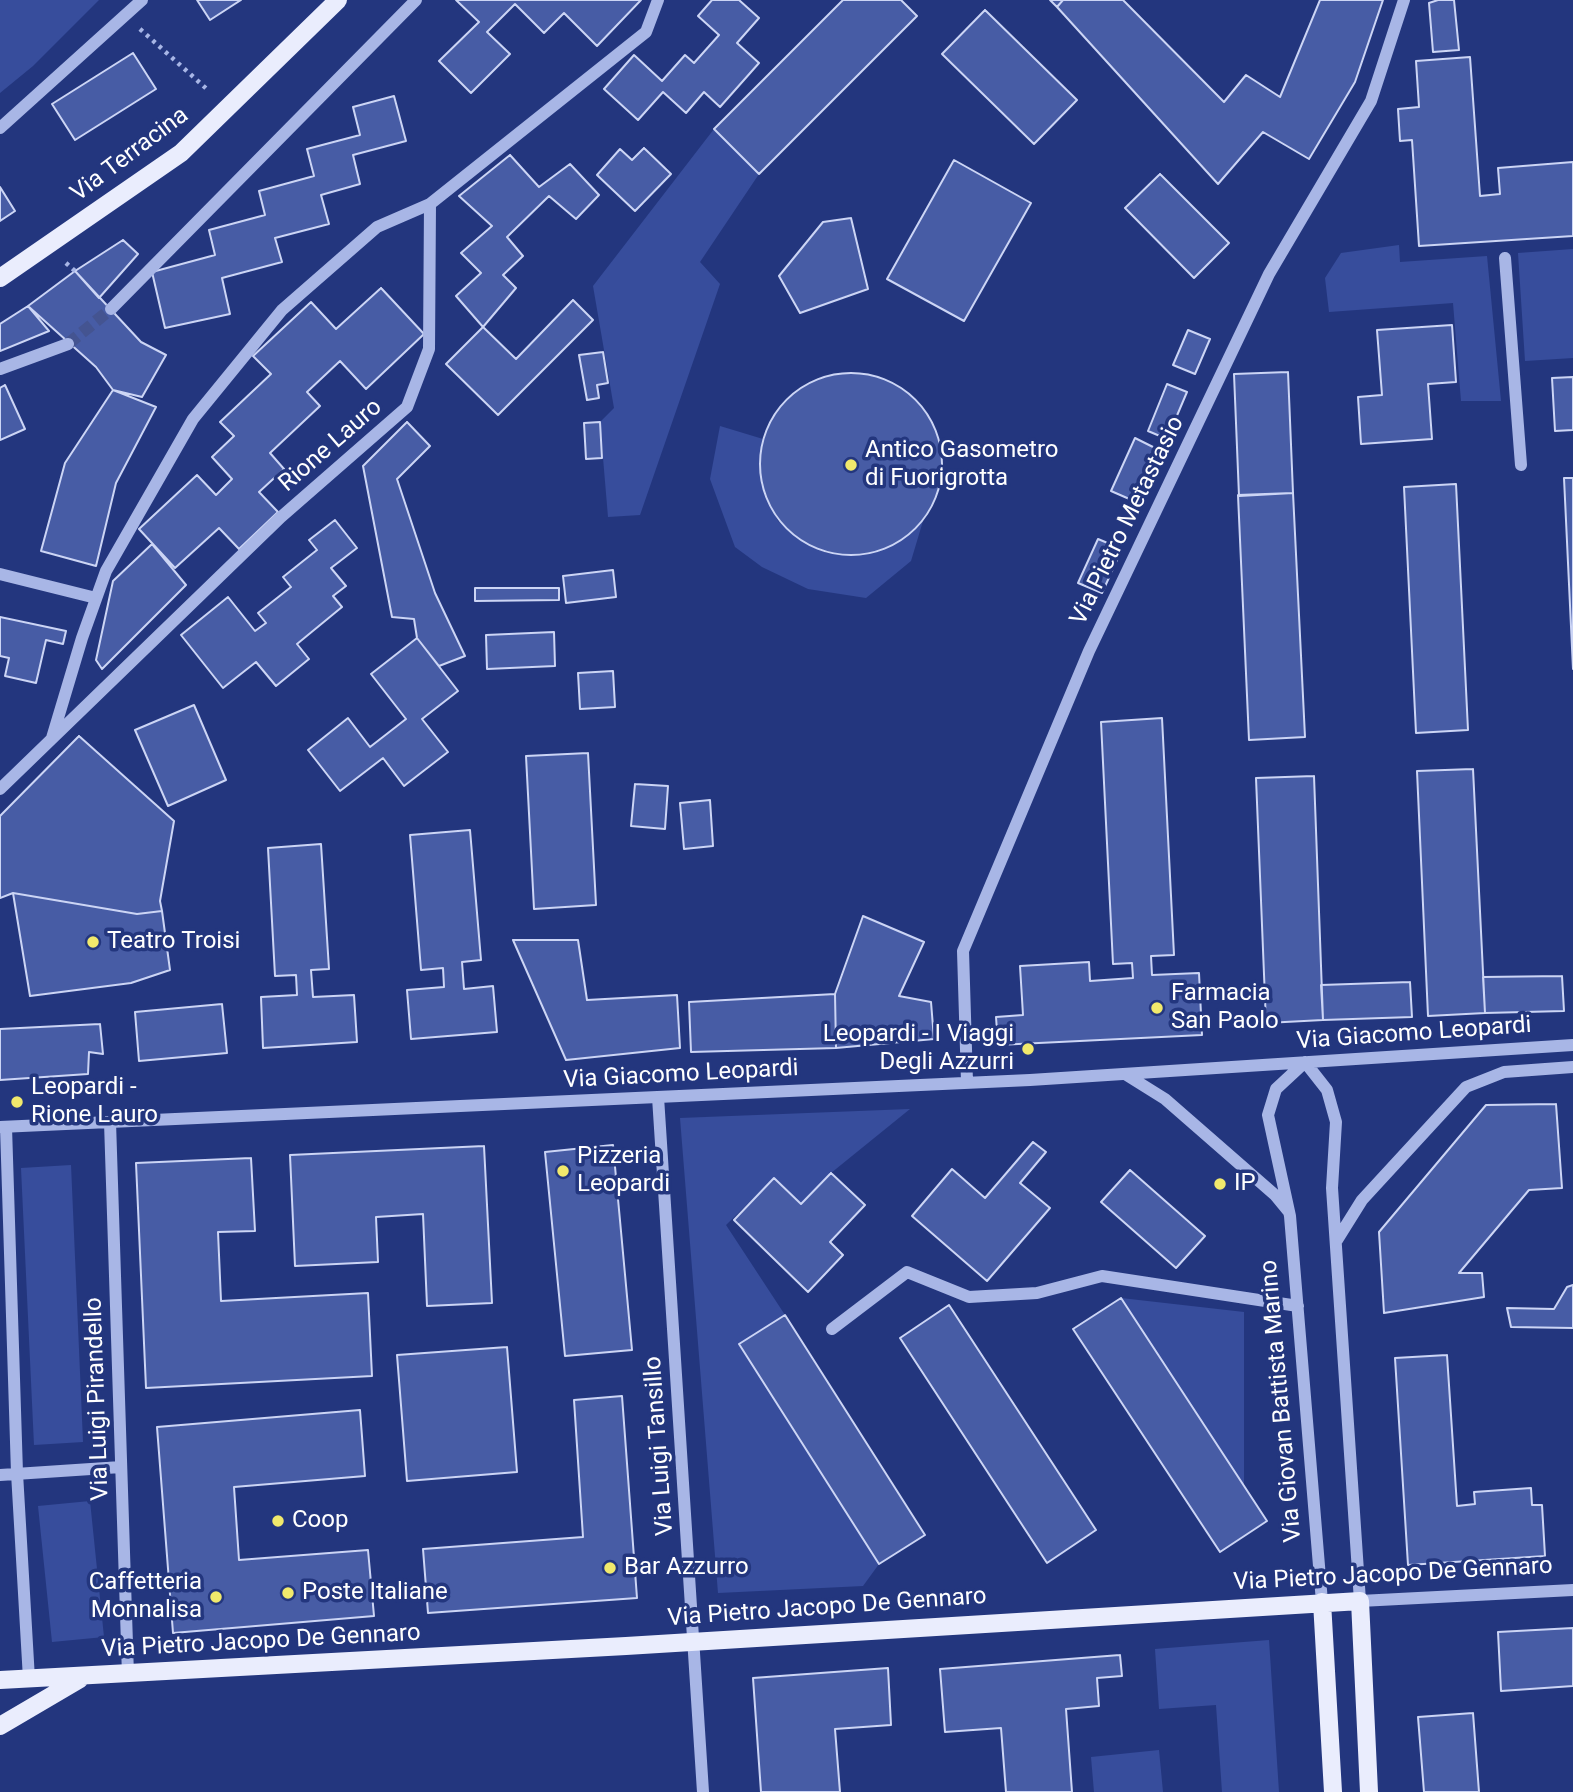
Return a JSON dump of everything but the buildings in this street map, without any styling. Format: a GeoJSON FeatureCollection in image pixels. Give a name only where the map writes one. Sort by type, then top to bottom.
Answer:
{"type":"FeatureCollection","features":[{"type":"Feature","properties":{"kind":"main road","name":"Via Terracina"},"geometry":{"type":"LineString","coordinates":[[0,278],[181,153],[338,0]]}},
{"type":"Feature","properties":{"kind":"main road","name":"Via Pietro Jacopo De Gennaro"},"geometry":{"type":"LineString","coordinates":[[0,1680],[128,1675],[1360,1601]]}},
{"type":"Feature","properties":{"kind":"main road"},"geometry":{"type":"LineString","coordinates":[[1360,1601],[1369,1792]]}},
{"type":"Feature","properties":{"kind":"main road","name":"Via Giovan Battista Marino"},"geometry":{"type":"LineString","coordinates":[[1322,1602],[1333,1792]]}},
{"type":"Feature","properties":{"kind":"main road"},"geometry":{"type":"LineString","coordinates":[[0,1726],[83,1677]]}},
{"type":"Feature","properties":{"kind":"street"},"geometry":{"type":"LineString","coordinates":[[0,128],[142,0]]}},
{"type":"Feature","properties":{"kind":"street"},"geometry":{"type":"LineString","coordinates":[[111,309],[416,0]]}},
{"type":"Feature","properties":{"kind":"street"},"geometry":{"type":"LineString","coordinates":[[52,738],[106,571],[193,419],[282,310],[377,228],[430,204],[646,32],[658,0]]}},
{"type":"Feature","properties":{"kind":"street","name":"Via Pietro Metastasio"},"geometry":{"type":"LineString","coordinates":[[967,1082],[963,951],[1089,651],[1269,274],[1371,101],[1404,0]]}},
{"type":"Feature","properties":{"kind":"street","name":"Rione Lauro"},"geometry":{"type":"LineString","coordinates":[[0,789],[281,517],[407,407],[429,349],[430,204]]}},
{"type":"Feature","properties":{"kind":"street"},"geometry":{"type":"LineString","coordinates":[[1504,258],[1521,465]]}},
{"type":"Feature","properties":{"kind":"street"},"geometry":{"type":"LineString","coordinates":[[0,369],[68,344]]}},
{"type":"Feature","properties":{"kind":"street"},"geometry":{"type":"LineString","coordinates":[[0,574],[96,598]]}},
{"type":"Feature","properties":{"kind":"street","name":"Via Giacomo Leopardi"},"geometry":{"type":"LineString","coordinates":[[3,1127],[1125,1074],[1573,1045]]}},
{"type":"Feature","properties":{"kind":"street"},"geometry":{"type":"LineString","coordinates":[[1305,1062],[1326,1090],[1335,1112],[1332,1188],[1360,1601]]}},
{"type":"Feature","properties":{"kind":"street","name":"Via Giovan Battista Marino"},"geometry":{"type":"LineString","coordinates":[[1305,1062],[1276,1089],[1268,1115],[1290,1216],[1322,1602]]}},
{"type":"Feature","properties":{"kind":"street","name":"Via Giacomo Leopardi"},"geometry":{"type":"LineString","coordinates":[[1336,1240],[1362,1200],[1457,1095],[1483,1078],[1520,1070],[1573,1067]]}},
{"type":"Feature","properties":{"kind":"street"},"geometry":{"type":"LineString","coordinates":[[1125,1074],[1151,1089],[1175,1108],[1275,1195],[1290,1216]]}},
{"type":"Feature","properties":{"kind":"street","name":"Via Luigi Tansillo"},"geometry":{"type":"LineString","coordinates":[[658,1097],[703,1792]]}},
{"type":"Feature","properties":{"kind":"street","name":"Via Luigi Pirandello"},"geometry":{"type":"LineString","coordinates":[[110,1122],[128,1675]]}},
{"type":"Feature","properties":{"kind":"street"},"geometry":{"type":"LineString","coordinates":[[3,1127],[17,1473],[29,1679]]}},
{"type":"Feature","properties":{"kind":"street"},"geometry":{"type":"LineString","coordinates":[[832,1329],[907,1272],[969,1297],[1037,1293],[1102,1276],[1298,1306]]}},
{"type":"Feature","properties":{"kind":"street"},"geometry":{"type":"LineString","coordinates":[[0,1475],[121,1467]]}},
{"type":"Feature","properties":{"kind":"street","name":"Via Pietro Jacopo De Gennaro"},"geometry":{"type":"LineString","coordinates":[[1360,1601],[1573,1590]]}},
{"type":"Feature","properties":{"kind":"path"},"geometry":{"type":"LineString","coordinates":[[124,17],[162,47],[228,108]]}},
{"type":"Feature","properties":{"kind":"shaded area"},"geometry":{"type":"Polygon","coordinates":[[[0,0],[99,0],[33,66],[0,93],[0,0]]]}},
{"type":"Feature","properties":{"kind":"shaded area"},"geometry":{"type":"Polygon","coordinates":[[[714,129],[759,174],[700,262],[720,284],[640,515],[608,517],[600,422],[614,408],[593,286],[714,129]]]}},
{"type":"Feature","properties":{"kind":"shaded area"},"geometry":{"type":"Polygon","coordinates":[[[1399,245],[1400,262],[1487,256],[1501,401],[1461,401],[1453,303],[1329,312],[1325,278],[1341,253],[1399,245]]]}},
{"type":"Feature","properties":{"kind":"shaded area"},"geometry":{"type":"Polygon","coordinates":[[[1573,249],[1573,358],[1525,361],[1518,253],[1573,249]]]}},
{"type":"Feature","properties":{"kind":"shaded area"},"geometry":{"type":"Polygon","coordinates":[[[720,426],[763,439],[761,484],[778,521],[810,546],[827,553],[859,555],[897,543],[923,521],[911,561],[866,598],[808,589],[762,567],[735,547],[710,479],[720,426]]]}},
{"type":"Feature","properties":{"kind":"shaded area"},"geometry":{"type":"Polygon","coordinates":[[[910,1109],[831,1173],[801,1204],[774,1178],[726,1225],[785,1315],[740,1344],[879,1564],[863,1586],[718,1593],[680,1118],[910,1109]]]}},
{"type":"Feature","properties":{"kind":"shaded area"},"geometry":{"type":"Polygon","coordinates":[[[71,1165],[83,1442],[34,1445],[21,1168],[71,1165]]]}},
{"type":"Feature","properties":{"kind":"shaded area"},"geometry":{"type":"Polygon","coordinates":[[[1121,1298],[1244,1312],[1244,1487],[1121,1298]]]}},
{"type":"Feature","properties":{"kind":"shaded area"},"geometry":{"type":"Polygon","coordinates":[[[90,1501],[104,1637],[52,1642],[38,1506],[90,1501]]]}},
{"type":"Feature","properties":{"kind":"shaded area"},"geometry":{"type":"Polygon","coordinates":[[[1269,1640],[1279,1792],[1222,1792],[1216,1705],[1159,1709],[1155,1649],[1269,1640]]]}},
{"type":"Feature","properties":{"kind":"shaded area"},"geometry":{"type":"Polygon","coordinates":[[[1159,1750],[1163,1792],[1094,1792],[1091,1757],[1159,1750]]]}},
{"type":"Feature","properties":{"kind":"tunnel"},"geometry":{"type":"LineString","coordinates":[[68,344],[111,309]]}},
{"type":"Feature","properties":{"kind":"place","name":"Antico Gasometro di Fuorigrotta"},"geometry":{"type":"Point","coordinates":[851,465]}},
{"type":"Feature","properties":{"kind":"place","name":"Teatro Troisi"},"geometry":{"type":"Point","coordinates":[93,942]}},
{"type":"Feature","properties":{"kind":"place","name":"Farmacia San Paolo"},"geometry":{"type":"Point","coordinates":[1157,1008]}},
{"type":"Feature","properties":{"kind":"place","name":"Leopardi - I Viaggi Degli Azzurri"},"geometry":{"type":"Point","coordinates":[1028,1049]}},
{"type":"Feature","properties":{"kind":"place","name":"Leopardi - Rione Lauro"},"geometry":{"type":"Point","coordinates":[17,1102]}},
{"type":"Feature","properties":{"kind":"place","name":"Pizzeria Leopardi"},"geometry":{"type":"Point","coordinates":[563,1171]}},
{"type":"Feature","properties":{"kind":"place","name":"IP"},"geometry":{"type":"Point","coordinates":[1220,1184]}},
{"type":"Feature","properties":{"kind":"place","name":"Coop"},"geometry":{"type":"Point","coordinates":[278,1521]}},
{"type":"Feature","properties":{"kind":"place","name":"Bar Azzurro"},"geometry":{"type":"Point","coordinates":[610,1568]}},
{"type":"Feature","properties":{"kind":"place","name":"Poste Italiane"},"geometry":{"type":"Point","coordinates":[288,1593]}},
{"type":"Feature","properties":{"kind":"place","name":"Caffetteria Monnalisa"},"geometry":{"type":"Point","coordinates":[216,1597]}}]}
